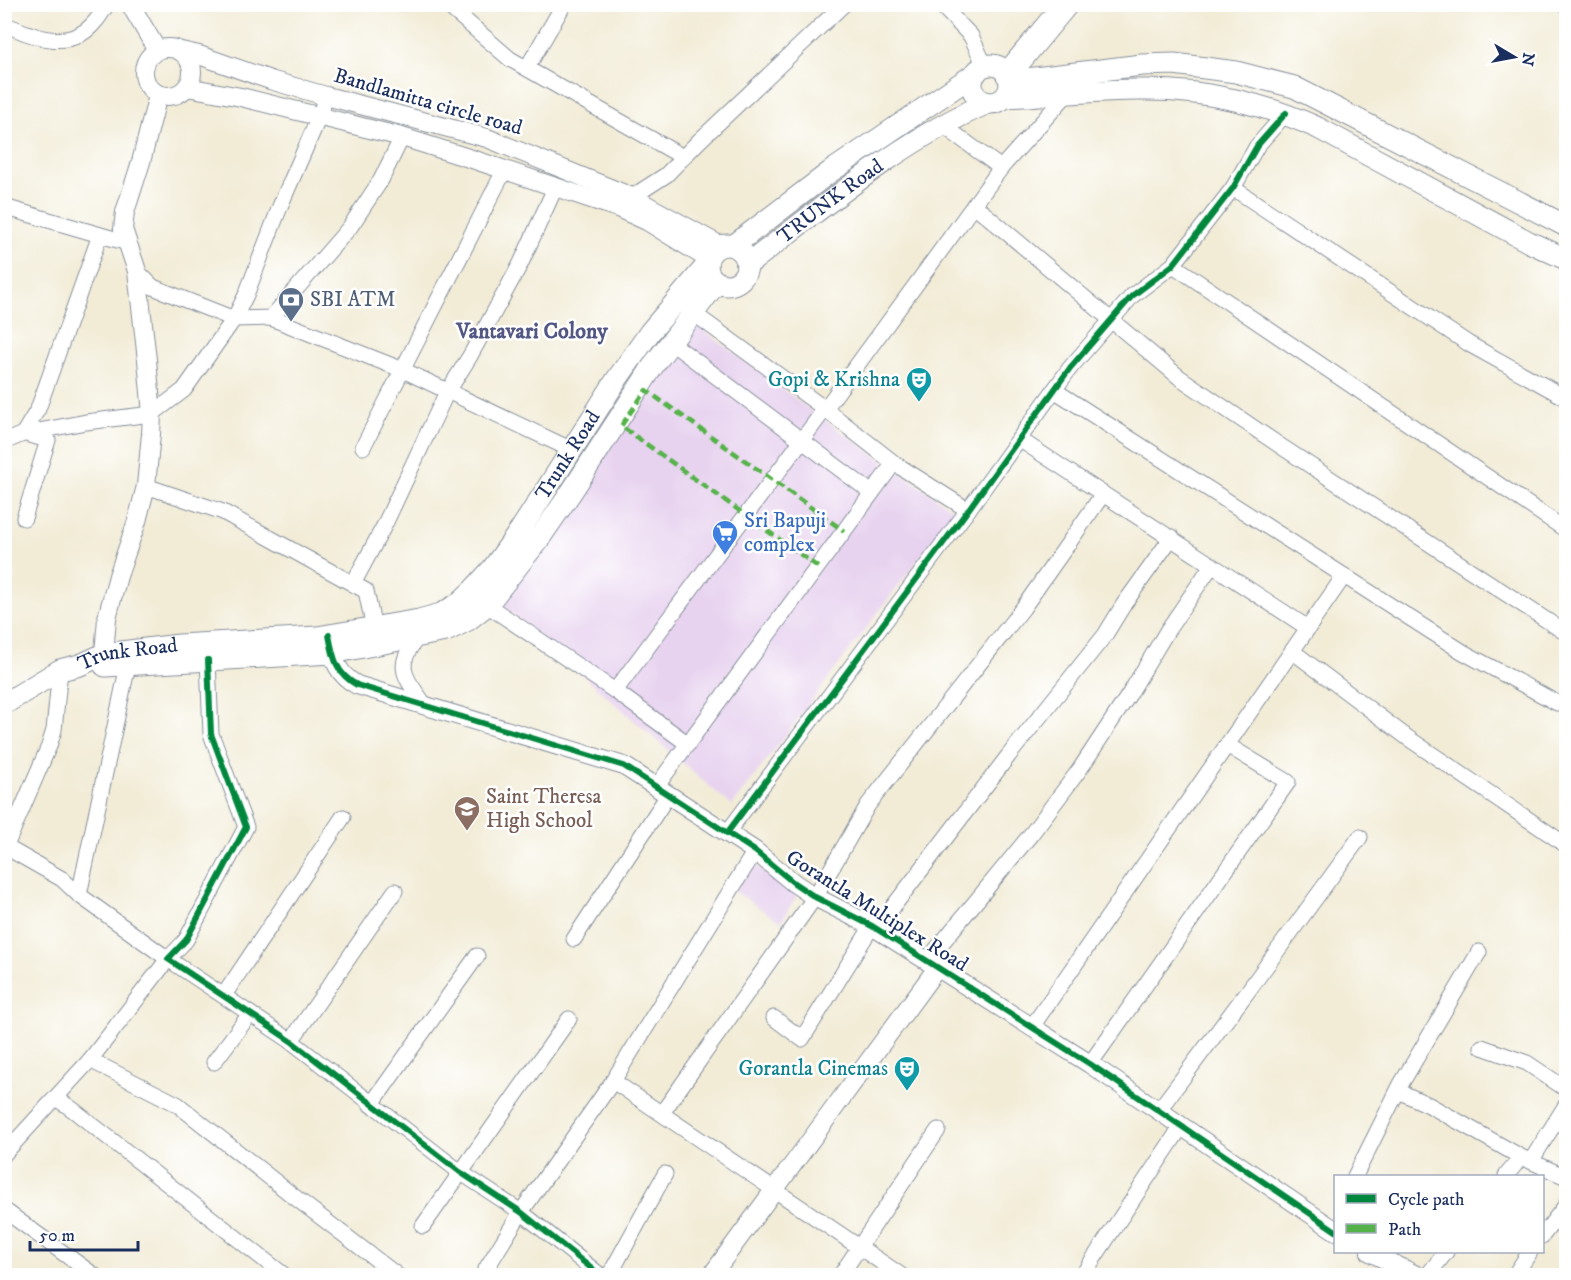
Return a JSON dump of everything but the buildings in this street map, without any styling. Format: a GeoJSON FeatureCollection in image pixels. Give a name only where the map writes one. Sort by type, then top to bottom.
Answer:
{"type":"FeatureCollection","features":[{"type":"Feature","properties":{"kind":"main road"},"geometry":{"type":"LineString","coordinates":[[995,80],[1046,4]]}},
{"type":"Feature","properties":{"kind":"main road"},"geometry":{"type":"LineString","coordinates":[[995,80],[1066,4]]}},
{"type":"Feature","properties":{"kind":"main road"},"geometry":{"type":"LineString","coordinates":[[995,80],[1142,65],[1174,64],[1236,72],[1294,87],[1566,226]]}},
{"type":"Feature","properties":{"kind":"main road"},"geometry":{"type":"LineString","coordinates":[[995,80],[1067,94],[1150,90],[1191,93],[1238,101],[1286,113],[1529,242],[1566,259]]}},
{"type":"Feature","properties":{"kind":"main road","name":"TRUNK Road"},"geometry":{"type":"LineString","coordinates":[[717,259],[728,285],[737,282],[745,275],[747,265],[843,192],[916,142],[944,126],[995,80]]}},
{"type":"Feature","properties":{"kind":"main road","name":"Trunk Road"},"geometry":{"type":"LineString","coordinates":[[104,660],[128,665],[208,660],[331,644],[418,637],[446,631],[468,620],[487,605],[539,539],[655,363],[685,308],[717,259],[830,172],[995,80]]}},
{"type":"Feature","properties":{"kind":"main road"},"geometry":{"type":"LineString","coordinates":[[717,259],[740,249],[746,256],[747,265]]}},
{"type":"Feature","properties":{"kind":"main road","name":"Trunk Road"},"geometry":{"type":"LineString","coordinates":[[70,667],[179,645],[331,644],[374,628],[441,614],[458,604],[472,591],[521,529],[617,379],[650,332],[685,308]]}},
{"type":"Feature","properties":{"kind":"main road","name":"TRUNK Road"},"geometry":{"type":"LineString","coordinates":[[4,704],[70,667]]}},
{"type":"Feature","properties":{"kind":"street"},"geometry":{"type":"LineString","coordinates":[[4,24],[39,38],[66,39],[82,33],[93,25],[107,4]]}},
{"type":"Feature","properties":{"kind":"street"},"geometry":{"type":"LineString","coordinates":[[130,4],[157,50],[147,59],[143,73],[147,86],[158,95],[174,96],[187,87],[192,72],[187,57],[181,51]]}},
{"type":"Feature","properties":{"kind":"street"},"geometry":{"type":"LineString","coordinates":[[446,4],[510,58],[683,157]]}},
{"type":"Feature","properties":{"kind":"street"},"geometry":{"type":"LineString","coordinates":[[527,68],[564,4]]}},
{"type":"Feature","properties":{"kind":"street"},"geometry":{"type":"LineString","coordinates":[[628,204],[666,175],[844,4]]}},
{"type":"Feature","properties":{"kind":"street"},"geometry":{"type":"LineString","coordinates":[[940,4],[971,36],[995,80]]}},
{"type":"Feature","properties":{"kind":"street","name":"Bandlamitta circle road"},"geometry":{"type":"LineString","coordinates":[[157,50],[165,47],[200,55],[270,80],[487,138],[628,204]]}},
{"type":"Feature","properties":{"kind":"street"},"geometry":{"type":"LineString","coordinates":[[187,87],[241,97],[402,137],[555,188],[628,204],[647,221],[717,259]]}},
{"type":"Feature","properties":{"kind":"street"},"geometry":{"type":"LineString","coordinates":[[615,691],[1001,168],[1067,94]]}},
{"type":"Feature","properties":{"kind":"street"},"geometry":{"type":"LineString","coordinates":[[104,660],[107,618],[146,486],[152,414],[136,271],[123,229],[125,212],[143,155],[158,95]]}},
{"type":"Feature","properties":{"kind":"street"},"geometry":{"type":"LineString","coordinates":[[4,442],[23,434],[86,422],[152,414],[184,390],[234,319],[326,96]]}},
{"type":"Feature","properties":{"kind":"street"},"geometry":{"type":"LineString","coordinates":[[727,833],[968,510],[1070,368],[1132,296],[1173,265],[1233,188],[1257,146],[1286,113]]}},
{"type":"Feature","properties":{"kind":"street"},"geometry":{"type":"LineString","coordinates":[[944,126],[1001,168]]}},
{"type":"Feature","properties":{"kind":"street"},"geometry":{"type":"LineString","coordinates":[[271,318],[350,227],[381,180],[402,137]]}},
{"type":"Feature","properties":{"kind":"street"},"geometry":{"type":"LineString","coordinates":[[363,447],[504,171]]}},
{"type":"Feature","properties":{"kind":"street"},"geometry":{"type":"LineString","coordinates":[[353,584],[384,526],[449,391],[520,263],[555,188]]}},
{"type":"Feature","properties":{"kind":"street"},"geometry":{"type":"LineString","coordinates":[[1233,188],[1469,344],[1566,398]]}},
{"type":"Feature","properties":{"kind":"street"},"geometry":{"type":"LineString","coordinates":[[974,205],[1179,377],[1566,633]]}},
{"type":"Feature","properties":{"kind":"street"},"geometry":{"type":"LineString","coordinates":[[4,207],[128,243]]}},
{"type":"Feature","properties":{"kind":"street"},"geometry":{"type":"LineString","coordinates":[[23,434],[38,409],[100,235]]}},
{"type":"Feature","properties":{"kind":"street"},"geometry":{"type":"LineString","coordinates":[[1173,265],[1566,530]]}},
{"type":"Feature","properties":{"kind":"street"},"geometry":{"type":"LineString","coordinates":[[136,271],[153,287],[234,319],[271,318],[403,369],[572,450]]}},
{"type":"Feature","properties":{"kind":"street"},"geometry":{"type":"LineString","coordinates":[[685,308],[825,409],[894,463],[968,510]]}},
{"type":"Feature","properties":{"kind":"street"},"geometry":{"type":"LineString","coordinates":[[677,347],[872,493]]}},
{"type":"Feature","properties":{"kind":"street"},"geometry":{"type":"LineString","coordinates":[[1054,390],[1463,652],[1557,704]]}},
{"type":"Feature","properties":{"kind":"street"},"geometry":{"type":"LineString","coordinates":[[23,434],[48,440],[24,518]]}},
{"type":"Feature","properties":{"kind":"street"},"geometry":{"type":"LineString","coordinates":[[1019,439],[1308,628]]}},
{"type":"Feature","properties":{"kind":"street"},"geometry":{"type":"LineString","coordinates":[[574,939],[688,744],[894,463]]}},
{"type":"Feature","properties":{"kind":"street"},"geometry":{"type":"LineString","coordinates":[[146,486],[223,512],[366,591],[374,628]]}},
{"type":"Feature","properties":{"kind":"street"},"geometry":{"type":"LineString","coordinates":[[662,1113],[815,897],[868,805],[1023,608],[1103,494]]}},
{"type":"Feature","properties":{"kind":"street"},"geometry":{"type":"LineString","coordinates":[[774,1018],[802,1039],[874,927],[1105,635],[1124,604],[1172,537]]}},
{"type":"Feature","properties":{"kind":"street"},"geometry":{"type":"LineString","coordinates":[[711,1275],[774,1191],[932,965],[1080,769],[1167,631],[1212,565]]}},
{"type":"Feature","properties":{"kind":"street"},"geometry":{"type":"LineString","coordinates":[[1031,1028],[1344,576]]}},
{"type":"Feature","properties":{"kind":"street"},"geometry":{"type":"LineString","coordinates":[[487,605],[615,691],[688,744]]}},
{"type":"Feature","properties":{"kind":"street"},"geometry":{"type":"LineString","coordinates":[[418,637],[405,655],[403,668],[426,708]]}},
{"type":"Feature","properties":{"kind":"street","name":"Gorantla Multiplex Road"},"geometry":{"type":"LineString","coordinates":[[331,644],[338,670],[350,681],[426,708],[624,766],[755,851],[815,897],[874,927],[1090,1064],[1181,1127],[1334,1225]]}},
{"type":"Feature","properties":{"kind":"street"},"geometry":{"type":"LineString","coordinates":[[1292,651],[1408,738],[1566,845]]}},
{"type":"Feature","properties":{"kind":"street"},"geometry":{"type":"LineString","coordinates":[[4,1154],[90,1060],[168,958],[186,940],[246,827],[211,734],[208,660]]}},
{"type":"Feature","properties":{"kind":"street"},"geometry":{"type":"LineString","coordinates":[[79,895],[128,665]]}},
{"type":"Feature","properties":{"kind":"street"},"geometry":{"type":"LineString","coordinates":[[70,667],[49,746],[5,846],[62,879],[79,895],[168,958],[291,1041],[371,1105],[460,1172],[521,1212],[601,1275]]}},
{"type":"Feature","properties":{"kind":"street"},"geometry":{"type":"LineString","coordinates":[[1090,1064],[1288,782],[1227,745]]}},
{"type":"Feature","properties":{"kind":"street"},"geometry":{"type":"LineString","coordinates":[[224,995],[343,817]]}},
{"type":"Feature","properties":{"kind":"street"},"geometry":{"type":"LineString","coordinates":[[1158,1111],[1360,837]]}},
{"type":"Feature","properties":{"kind":"street"},"geometry":{"type":"LineString","coordinates":[[483,1274],[521,1212],[613,1081],[755,851]]}},
{"type":"Feature","properties":{"kind":"street"},"geometry":{"type":"LineString","coordinates":[[291,1041],[395,891]]}},
{"type":"Feature","properties":{"kind":"street"},"geometry":{"type":"LineString","coordinates":[[1356,1175],[1398,1091],[1479,952]]}},
{"type":"Feature","properties":{"kind":"street"},"geometry":{"type":"LineString","coordinates":[[371,1105],[477,956]]}},
{"type":"Feature","properties":{"kind":"street"},"geometry":{"type":"LineString","coordinates":[[214,1062],[250,1014]]}},
{"type":"Feature","properties":{"kind":"street"},"geometry":{"type":"LineString","coordinates":[[423,1226],[568,1019]]}},
{"type":"Feature","properties":{"kind":"street"},"geometry":{"type":"LineString","coordinates":[[1482,1047],[1527,1063],[1566,1089]]}},
{"type":"Feature","properties":{"kind":"street"},"geometry":{"type":"LineString","coordinates":[[90,1060],[177,1104],[398,1275]]}},
{"type":"Feature","properties":{"kind":"street"},"geometry":{"type":"LineString","coordinates":[[613,1081],[902,1275]]}},
{"type":"Feature","properties":{"kind":"street"},"geometry":{"type":"LineString","coordinates":[[1398,1091],[1429,1105],[1526,1159],[1566,1177]]}},
{"type":"Feature","properties":{"kind":"street"},"geometry":{"type":"LineString","coordinates":[[56,1098],[285,1275]]}},
{"type":"Feature","properties":{"kind":"street"},"geometry":{"type":"LineString","coordinates":[[1507,1175],[1526,1159],[1566,1105]]}},
{"type":"Feature","properties":{"kind":"street"},"geometry":{"type":"LineString","coordinates":[[1082,1275],[1181,1127]]}},
{"type":"Feature","properties":{"kind":"street"},"geometry":{"type":"LineString","coordinates":[[840,1275],[938,1130]]}},
{"type":"Feature","properties":{"kind":"street"},"geometry":{"type":"LineString","coordinates":[[609,1275],[665,1174]]}},
{"type":"Feature","properties":{"kind":"street"},"geometry":{"type":"LineString","coordinates":[[1544,1233],[1566,1205]]}},
{"type":"Feature","properties":{"kind":"street"},"geometry":{"type":"LineString","coordinates":[[4,1210],[95,1275]]}},
{"type":"Feature","properties":{"kind":"street"},"geometry":{"type":"LineString","coordinates":[[1374,1253],[1418,1275]]}},
{"type":"Feature","properties":{"kind":"street"},"geometry":{"type":"LineString","coordinates":[[1427,1275],[1444,1253]]}},
{"type":"Feature","properties":{"kind":"street"},"geometry":{"type":"LineString","coordinates":[[1514,1275],[1529,1253]]}},
{"type":"Feature","properties":{"kind":"shaded area","name":"Sri Bapuji complex"},"geometry":{"type":"Polygon","coordinates":[[[694,323],[809,409],[955,511],[732,806],[498,601],[694,323]]]}},
{"type":"Feature","properties":{"kind":"shaded area"},"geometry":{"type":"Polygon","coordinates":[[[754,864],[797,895],[781,922],[734,891],[754,864]]]}},
{"type":"Feature","properties":{"kind":"marked path"},"geometry":{"type":"LineString","coordinates":[[818,567],[621,426],[646,390],[844,531]]}},
{"type":"Feature","properties":{"kind":"cycle path"},"geometry":{"type":"LineString","coordinates":[[727,833],[968,510],[1070,368],[1132,296],[1173,265],[1233,188],[1257,146],[1286,113]]}},
{"type":"Feature","properties":{"kind":"cycle path"},"geometry":{"type":"LineString","coordinates":[[329,635],[334,658],[340,670],[344,676],[357,685],[624,766],[755,851],[815,897],[872,926],[1090,1064],[1334,1230]]}},
{"type":"Feature","properties":{"kind":"cycle path"},"geometry":{"type":"LineString","coordinates":[[208,660],[211,734],[246,827],[186,940],[168,959],[291,1041],[460,1172],[521,1212],[601,1276]]}},
{"type":"Feature","properties":{"kind":"place","name":"SBI ATM"},"geometry":{"type":"Point","coordinates":[291,323]}},
{"type":"Feature","properties":{"kind":"place","name":"Gopi & Krishna"},"geometry":{"type":"Point","coordinates":[919,403]}},
{"type":"Feature","properties":{"kind":"place","name":"Sri Bapuji complex"},"geometry":{"type":"Point","coordinates":[725,556]}},
{"type":"Feature","properties":{"kind":"place","name":"Saint Theresa High School"},"geometry":{"type":"Point","coordinates":[467,832]}},
{"type":"Feature","properties":{"kind":"place","name":"Gorantla Cinemas"},"geometry":{"type":"Point","coordinates":[907,1092]}},
{"type":"Feature","properties":{"kind":"district","name":"Vantavari Colony"},"geometry":{"type":"Point","coordinates":[532,331]}}]}
